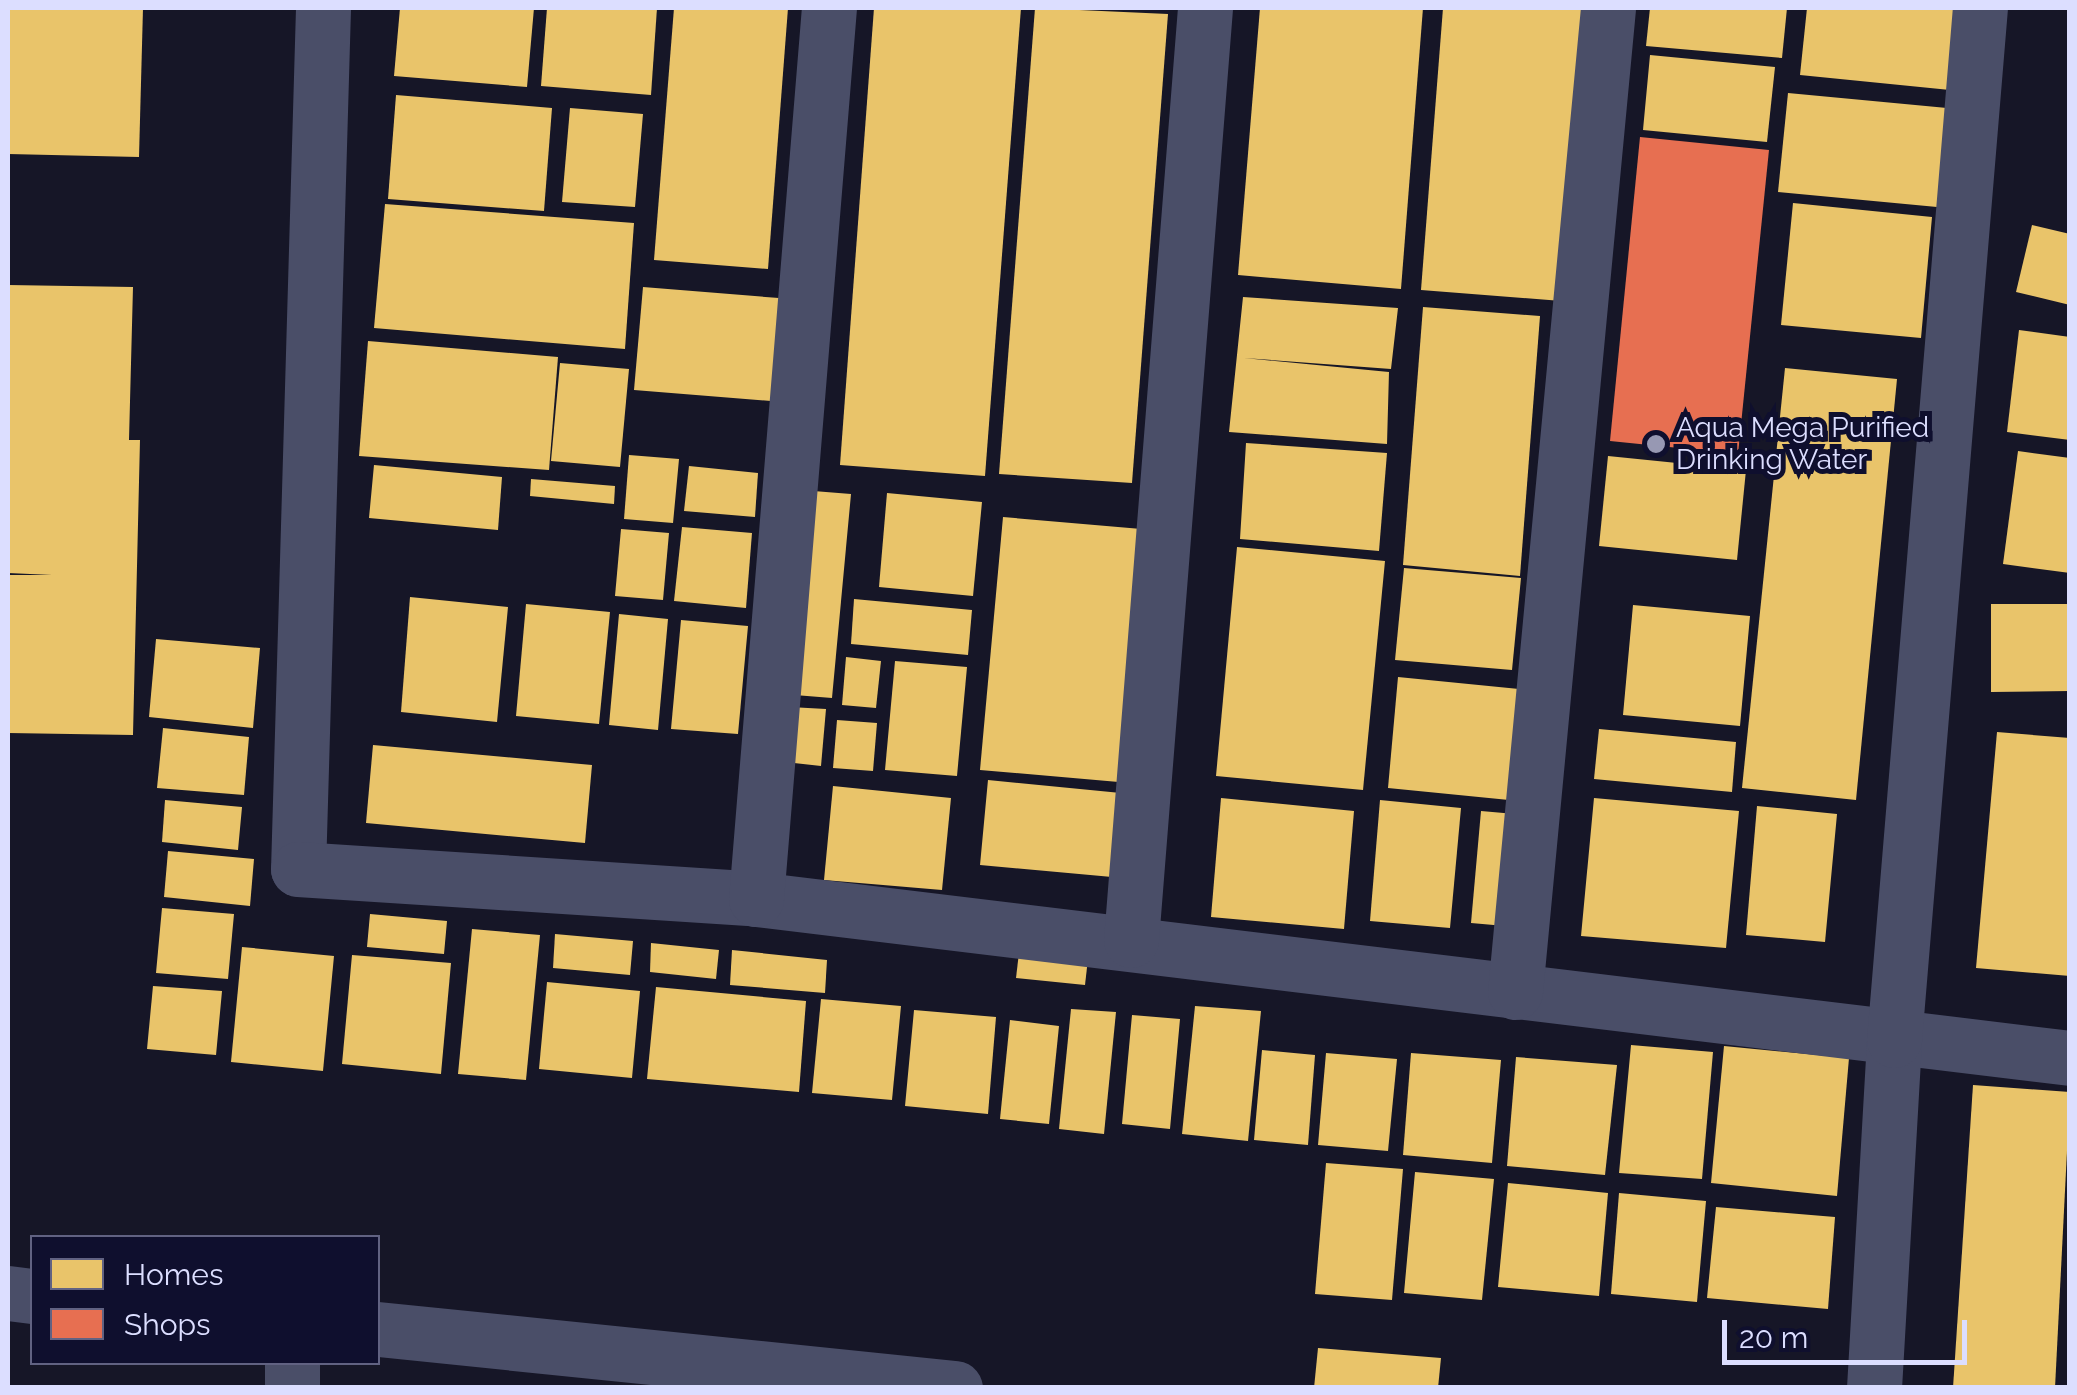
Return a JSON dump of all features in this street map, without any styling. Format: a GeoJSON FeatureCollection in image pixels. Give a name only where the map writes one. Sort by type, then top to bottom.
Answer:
{"type":"FeatureCollection","features":[{"type":"Feature","properties":{"kind":"street"},"geometry":{"type":"LineString","coordinates":[[322,8],[298,869],[756,899],[1131,940],[1894,1040],[2070,1058]]}},
{"type":"Feature","properties":{"kind":"street"},"geometry":{"type":"LineString","coordinates":[[756,899],[830,8]]}},
{"type":"Feature","properties":{"kind":"street"},"geometry":{"type":"LineString","coordinates":[[1131,940],[1205,8]]}},
{"type":"Feature","properties":{"kind":"street"},"geometry":{"type":"LineString","coordinates":[[1514,992],[1608,8]]}},
{"type":"Feature","properties":{"kind":"street"},"geometry":{"type":"LineString","coordinates":[[1874,1388],[1894,1040],[1980,8]]}},
{"type":"Feature","properties":{"kind":"street"},"geometry":{"type":"LineString","coordinates":[[380,1329],[698,1373],[955,1388]]}},
{"type":"Feature","properties":{"kind":"building: Homes"},"geometry":{"type":"Polygon","coordinates":[[[8,8],[143,8],[139,157],[8,154],[8,8]]]}},
{"type":"Feature","properties":{"kind":"building: Homes"},"geometry":{"type":"Polygon","coordinates":[[[400,8],[534,8],[527,87],[394,76],[400,8]]]}},
{"type":"Feature","properties":{"kind":"building: Homes"},"geometry":{"type":"Polygon","coordinates":[[[547,8],[657,8],[651,95],[541,86],[547,8]]]}},
{"type":"Feature","properties":{"kind":"building: Homes"},"geometry":{"type":"Polygon","coordinates":[[[674,8],[788,8],[768,269],[654,260],[674,8]]]}},
{"type":"Feature","properties":{"kind":"building: Homes"},"geometry":{"type":"Polygon","coordinates":[[[874,8],[1021,8],[985,476],[840,465],[874,8]]]}},
{"type":"Feature","properties":{"kind":"building: Homes"},"geometry":{"type":"Polygon","coordinates":[[[1035,8],[1168,14],[1132,483],[999,474],[1035,8]]]}},
{"type":"Feature","properties":{"kind":"building: Homes"},"geometry":{"type":"Polygon","coordinates":[[[1260,8],[1423,8],[1401,289],[1238,275],[1260,8]]]}},
{"type":"Feature","properties":{"kind":"building: Homes"},"geometry":{"type":"Polygon","coordinates":[[[1443,8],[1597,8],[1574,302],[1421,290],[1443,8]]]}},
{"type":"Feature","properties":{"kind":"building: Homes"},"geometry":{"type":"Polygon","coordinates":[[[1650,8],[1787,8],[1782,58],[1646,46],[1650,8]]]}},
{"type":"Feature","properties":{"kind":"building: Homes"},"geometry":{"type":"Polygon","coordinates":[[[1807,8],[1958,8],[1950,90],[1800,75],[1807,8]]]}},
{"type":"Feature","properties":{"kind":"building: Homes"},"geometry":{"type":"Polygon","coordinates":[[[1650,55],[1775,67],[1767,142],[1643,130],[1650,55]]]}},
{"type":"Feature","properties":{"kind":"building: Homes"},"geometry":{"type":"Polygon","coordinates":[[[1788,93],[1947,108],[1937,207],[1778,192],[1788,93]]]}},
{"type":"Feature","properties":{"kind":"building: Homes"},"geometry":{"type":"Polygon","coordinates":[[[396,95],[552,108],[544,211],[388,199],[396,95]]]}},
{"type":"Feature","properties":{"kind":"building: Homes"},"geometry":{"type":"Polygon","coordinates":[[[570,108],[643,114],[635,207],[562,202],[570,108]]]}},
{"type":"Feature","properties":{"kind":"building: Homes"},"geometry":{"type":"Polygon","coordinates":[[[1793,203],[1932,217],[1921,338],[1781,325],[1793,203]]]}},
{"type":"Feature","properties":{"kind":"building: Homes"},"geometry":{"type":"Polygon","coordinates":[[[385,204],[634,223],[625,349],[374,328],[385,204]]]}},
{"type":"Feature","properties":{"kind":"building: Homes"},"geometry":{"type":"Polygon","coordinates":[[[2032,225],[2070,234],[2070,305],[2016,292],[2032,225]]]}},
{"type":"Feature","properties":{"kind":"building: Homes"},"geometry":{"type":"Polygon","coordinates":[[[8,285],[133,287],[129,440],[140,440],[133,735],[8,733],[8,575],[52,575],[8,573],[8,285]]]}},
{"type":"Feature","properties":{"kind":"building: Homes"},"geometry":{"type":"Polygon","coordinates":[[[643,287],[779,298],[771,401],[634,390],[643,287]]]}},
{"type":"Feature","properties":{"kind":"building: Homes"},"geometry":{"type":"Polygon","coordinates":[[[1243,297],[1398,308],[1391,369],[1244,358],[1389,372],[1387,444],[1229,432],[1243,297]]]}},
{"type":"Feature","properties":{"kind":"building: Homes"},"geometry":{"type":"Polygon","coordinates":[[[1423,307],[1540,316],[1520,576],[1403,565],[1423,307]]]}},
{"type":"Feature","properties":{"kind":"building: Homes"},"geometry":{"type":"Polygon","coordinates":[[[2019,330],[2070,337],[2070,440],[2007,432],[2019,330]]]}},
{"type":"Feature","properties":{"kind":"building: Homes"},"geometry":{"type":"Polygon","coordinates":[[[368,341],[558,357],[549,470],[359,456],[368,341]]]}},
{"type":"Feature","properties":{"kind":"building: Homes"},"geometry":{"type":"Polygon","coordinates":[[[560,363],[629,369],[620,467],[551,461],[560,363]]]}},
{"type":"Feature","properties":{"kind":"building: Homes"},"geometry":{"type":"Polygon","coordinates":[[[1785,368],[1897,379],[1856,800],[1742,788],[1785,368]]]}},
{"type":"Feature","properties":{"kind":"building: Homes"},"geometry":{"type":"Polygon","coordinates":[[[1246,443],[1387,453],[1379,551],[1240,539],[1246,443]]]}},
{"type":"Feature","properties":{"kind":"building: Homes"},"geometry":{"type":"Polygon","coordinates":[[[2018,451],[2070,458],[2070,573],[2003,564],[2018,451]]]}},
{"type":"Feature","properties":{"kind":"building: Homes"},"geometry":{"type":"Polygon","coordinates":[[[629,455],[679,459],[673,523],[624,519],[629,455]]]}},
{"type":"Feature","properties":{"kind":"building: Homes"},"geometry":{"type":"Polygon","coordinates":[[[1608,456],[1746,470],[1737,560],[1599,546],[1608,456]]]}},
{"type":"Feature","properties":{"kind":"building: Homes"},"geometry":{"type":"Polygon","coordinates":[[[374,465],[502,477],[498,530],[369,518],[374,465]]]}},
{"type":"Feature","properties":{"kind":"building: Homes"},"geometry":{"type":"Polygon","coordinates":[[[689,466],[758,473],[755,517],[684,511],[689,466]]]}},
{"type":"Feature","properties":{"kind":"building: Homes"},"geometry":{"type":"Polygon","coordinates":[[[531,479],[615,486],[614,504],[530,496],[531,479]]]}},
{"type":"Feature","properties":{"kind":"building: Homes"},"geometry":{"type":"Polygon","coordinates":[[[801,490],[851,494],[832,698],[782,694],[801,490]]]}},
{"type":"Feature","properties":{"kind":"building: Homes"},"geometry":{"type":"Polygon","coordinates":[[[887,493],[982,502],[973,596],[879,587],[887,493]]]}},
{"type":"Feature","properties":{"kind":"building: Homes"},"geometry":{"type":"Polygon","coordinates":[[[1003,517],[1153,530],[1130,783],[980,770],[1003,517]]]}},
{"type":"Feature","properties":{"kind":"building: Homes"},"geometry":{"type":"Polygon","coordinates":[[[682,527],[752,533],[746,608],[674,601],[682,527]]]}},
{"type":"Feature","properties":{"kind":"building: Homes"},"geometry":{"type":"Polygon","coordinates":[[[621,529],[669,533],[663,600],[615,596],[621,529]]]}},
{"type":"Feature","properties":{"kind":"building: Homes"},"geometry":{"type":"Polygon","coordinates":[[[1237,547],[1385,561],[1363,790],[1216,776],[1237,547]]]}},
{"type":"Feature","properties":{"kind":"building: Homes"},"geometry":{"type":"Polygon","coordinates":[[[1404,568],[1521,578],[1512,670],[1395,660],[1404,568]]]}},
{"type":"Feature","properties":{"kind":"building: Homes"},"geometry":{"type":"Polygon","coordinates":[[[410,597],[508,607],[497,722],[401,712],[410,597]]]}},
{"type":"Feature","properties":{"kind":"building: Homes"},"geometry":{"type":"Polygon","coordinates":[[[854,599],[972,610],[968,655],[851,644],[854,599]]]}},
{"type":"Feature","properties":{"kind":"building: Homes"},"geometry":{"type":"Polygon","coordinates":[[[526,604],[610,612],[599,724],[516,716],[526,604]]]}},
{"type":"Feature","properties":{"kind":"building: Homes"},"geometry":{"type":"Polygon","coordinates":[[[1991,604],[2070,604],[2070,691],[1991,692],[1991,604]]]}},
{"type":"Feature","properties":{"kind":"building: Homes"},"geometry":{"type":"Polygon","coordinates":[[[1633,605],[1750,616],[1740,726],[1623,715],[1633,605]]]}},
{"type":"Feature","properties":{"kind":"building: Homes"},"geometry":{"type":"Polygon","coordinates":[[[619,614],[668,619],[658,730],[609,725],[619,614]]]}},
{"type":"Feature","properties":{"kind":"building: Homes"},"geometry":{"type":"Polygon","coordinates":[[[681,620],[748,626],[738,734],[671,729],[681,620]]]}},
{"type":"Feature","properties":{"kind":"building: Homes"},"geometry":{"type":"Polygon","coordinates":[[[156,639],[260,648],[253,728],[149,717],[156,639]]]}},
{"type":"Feature","properties":{"kind":"building: Homes"},"geometry":{"type":"Polygon","coordinates":[[[846,657],[881,661],[876,708],[842,705],[846,657]]]}},
{"type":"Feature","properties":{"kind":"building: Homes"},"geometry":{"type":"Polygon","coordinates":[[[895,661],[967,667],[957,776],[885,770],[895,661]]]}},
{"type":"Feature","properties":{"kind":"building: Homes"},"geometry":{"type":"Polygon","coordinates":[[[1398,677],[1519,689],[1509,800],[1388,788],[1398,677]]]}},
{"type":"Feature","properties":{"kind":"building: Homes"},"geometry":{"type":"Polygon","coordinates":[[[790,707],[826,709],[821,766],[785,762],[790,707]]]}},
{"type":"Feature","properties":{"kind":"building: Homes"},"geometry":{"type":"Polygon","coordinates":[[[837,720],[877,723],[873,771],[833,768],[837,720]]]}},
{"type":"Feature","properties":{"kind":"building: Homes"},"geometry":{"type":"Polygon","coordinates":[[[163,728],[249,737],[244,795],[157,788],[163,728]]]}},
{"type":"Feature","properties":{"kind":"building: Homes"},"geometry":{"type":"Polygon","coordinates":[[[1599,729],[1736,742],[1732,792],[1594,779],[1599,729]]]}},
{"type":"Feature","properties":{"kind":"building: Homes"},"geometry":{"type":"Polygon","coordinates":[[[1997,732],[2070,738],[2070,976],[1976,968],[1997,732]]]}},
{"type":"Feature","properties":{"kind":"building: Homes"},"geometry":{"type":"Polygon","coordinates":[[[373,745],[592,765],[585,843],[366,823],[373,745]]]}},
{"type":"Feature","properties":{"kind":"building: Homes"},"geometry":{"type":"Polygon","coordinates":[[[988,780],[1131,794],[1123,878],[980,865],[988,780]]]}},
{"type":"Feature","properties":{"kind":"building: Homes"},"geometry":{"type":"Polygon","coordinates":[[[833,786],[951,798],[942,890],[824,880],[833,786]]]}},
{"type":"Feature","properties":{"kind":"building: Homes"},"geometry":{"type":"Polygon","coordinates":[[[1221,798],[1354,811],[1344,929],[1211,917],[1221,798]]]}},
{"type":"Feature","properties":{"kind":"building: Homes"},"geometry":{"type":"Polygon","coordinates":[[[1594,798],[1739,811],[1726,948],[1581,936],[1594,798]]]}},
{"type":"Feature","properties":{"kind":"building: Homes"},"geometry":{"type":"Polygon","coordinates":[[[165,800],[242,807],[238,850],[162,842],[165,800]]]}},
{"type":"Feature","properties":{"kind":"building: Homes"},"geometry":{"type":"Polygon","coordinates":[[[1380,800],[1461,808],[1450,928],[1370,921],[1380,800]]]}},
{"type":"Feature","properties":{"kind":"building: Homes"},"geometry":{"type":"Polygon","coordinates":[[[1757,806],[1837,814],[1825,942],[1746,935],[1757,806]]]}},
{"type":"Feature","properties":{"kind":"building: Homes"},"geometry":{"type":"Polygon","coordinates":[[[1481,811],[1515,814],[1505,926],[1471,923],[1481,811]]]}},
{"type":"Feature","properties":{"kind":"building: Homes"},"geometry":{"type":"Polygon","coordinates":[[[168,851],[254,859],[250,906],[164,897],[168,851]]]}},
{"type":"Feature","properties":{"kind":"building: Homes"},"geometry":{"type":"Polygon","coordinates":[[[162,908],[234,914],[228,979],[156,973],[162,908]]]}},
{"type":"Feature","properties":{"kind":"building: Homes"},"geometry":{"type":"Polygon","coordinates":[[[370,914],[447,921],[444,954],[367,947],[370,914]]]}},
{"type":"Feature","properties":{"kind":"building: Homes"},"geometry":{"type":"Polygon","coordinates":[[[472,929],[540,935],[526,1080],[458,1074],[472,929]]]}},
{"type":"Feature","properties":{"kind":"building: Homes"},"geometry":{"type":"Polygon","coordinates":[[[555,934],[633,941],[630,975],[553,968],[555,934]]]}},
{"type":"Feature","properties":{"kind":"building: Homes"},"geometry":{"type":"Polygon","coordinates":[[[651,943],[719,950],[716,979],[650,972],[651,943]]]}},
{"type":"Feature","properties":{"kind":"building: Homes"},"geometry":{"type":"Polygon","coordinates":[[[1020,944],[1089,950],[1085,985],[1016,978],[1020,944]]]}},
{"type":"Feature","properties":{"kind":"building: Homes"},"geometry":{"type":"Polygon","coordinates":[[[242,947],[334,956],[323,1071],[231,1062],[242,947]]]}},
{"type":"Feature","properties":{"kind":"building: Homes"},"geometry":{"type":"Polygon","coordinates":[[[732,950],[827,960],[825,993],[730,985],[732,950]]]}},
{"type":"Feature","properties":{"kind":"building: Homes"},"geometry":{"type":"Polygon","coordinates":[[[352,955],[451,963],[441,1074],[342,1064],[352,955]]]}},
{"type":"Feature","properties":{"kind":"building: Homes"},"geometry":{"type":"Polygon","coordinates":[[[547,982],[640,991],[632,1078],[539,1069],[547,982]]]}},
{"type":"Feature","properties":{"kind":"building: Homes"},"geometry":{"type":"Polygon","coordinates":[[[153,986],[222,991],[216,1055],[147,1049],[153,986]]]}},
{"type":"Feature","properties":{"kind":"building: Homes"},"geometry":{"type":"Polygon","coordinates":[[[656,987],[806,1001],[799,1092],[647,1079],[656,987]]]}},
{"type":"Feature","properties":{"kind":"building: Homes"},"geometry":{"type":"Polygon","coordinates":[[[821,999],[901,1006],[892,1100],[812,1093],[821,999]]]}},
{"type":"Feature","properties":{"kind":"building: Homes"},"geometry":{"type":"Polygon","coordinates":[[[1195,1006],[1261,1011],[1248,1141],[1182,1134],[1195,1006]]]}},
{"type":"Feature","properties":{"kind":"building: Homes"},"geometry":{"type":"Polygon","coordinates":[[[1071,1009],[1116,1012],[1104,1134],[1059,1129],[1071,1009]]]}},
{"type":"Feature","properties":{"kind":"building: Homes"},"geometry":{"type":"Polygon","coordinates":[[[914,1010],[996,1017],[988,1114],[905,1106],[914,1010]]]}},
{"type":"Feature","properties":{"kind":"building: Homes"},"geometry":{"type":"Polygon","coordinates":[[[1132,1015],[1180,1019],[1170,1129],[1122,1124],[1132,1015]]]}},
{"type":"Feature","properties":{"kind":"building: Homes"},"geometry":{"type":"Polygon","coordinates":[[[1010,1020],[1059,1026],[1049,1124],[1000,1119],[1010,1020]]]}},
{"type":"Feature","properties":{"kind":"building: Homes"},"geometry":{"type":"Polygon","coordinates":[[[1631,1045],[1713,1052],[1702,1179],[1619,1173],[1631,1045]]]}},
{"type":"Feature","properties":{"kind":"building: Homes"},"geometry":{"type":"Polygon","coordinates":[[[1724,1046],[1849,1058],[1837,1196],[1711,1183],[1724,1046]]]}},
{"type":"Feature","properties":{"kind":"building: Homes"},"geometry":{"type":"Polygon","coordinates":[[[1262,1050],[1315,1055],[1308,1145],[1254,1140],[1262,1050]]]}},
{"type":"Feature","properties":{"kind":"building: Homes"},"geometry":{"type":"Polygon","coordinates":[[[1326,1053],[1397,1059],[1388,1151],[1318,1145],[1326,1053]]]}},
{"type":"Feature","properties":{"kind":"building: Homes"},"geometry":{"type":"Polygon","coordinates":[[[1411,1053],[1501,1060],[1492,1163],[1403,1155],[1411,1053]]]}},
{"type":"Feature","properties":{"kind":"building: Homes"},"geometry":{"type":"Polygon","coordinates":[[[1516,1057],[1617,1065],[1605,1175],[1507,1166],[1516,1057]]]}},
{"type":"Feature","properties":{"kind":"building: Homes"},"geometry":{"type":"Polygon","coordinates":[[[1973,1085],[2070,1092],[2055,1388],[1953,1388],[1973,1085]]]}},
{"type":"Feature","properties":{"kind":"building: Homes"},"geometry":{"type":"Polygon","coordinates":[[[1326,1163],[1403,1169],[1392,1300],[1315,1294],[1326,1163]]]}},
{"type":"Feature","properties":{"kind":"building: Homes"},"geometry":{"type":"Polygon","coordinates":[[[1415,1172],[1494,1179],[1482,1300],[1404,1293],[1415,1172]]]}},
{"type":"Feature","properties":{"kind":"building: Homes"},"geometry":{"type":"Polygon","coordinates":[[[1508,1183],[1608,1193],[1599,1296],[1498,1287],[1508,1183]]]}},
{"type":"Feature","properties":{"kind":"building: Homes"},"geometry":{"type":"Polygon","coordinates":[[[1619,1193],[1706,1201],[1697,1302],[1611,1294],[1619,1193]]]}},
{"type":"Feature","properties":{"kind":"building: Homes"},"geometry":{"type":"Polygon","coordinates":[[[1716,1207],[1835,1217],[1828,1309],[1707,1298],[1716,1207]]]}},
{"type":"Feature","properties":{"kind":"building: Homes"},"geometry":{"type":"Polygon","coordinates":[[[1318,1348],[1441,1358],[1438,1388],[1314,1388],[1318,1348]]]}},
{"type":"Feature","properties":{"kind":"building: Shops"},"geometry":{"type":"Polygon","coordinates":[[[1640,137],[1769,150],[1738,454],[1610,441],[1640,137]]]}},
{"type":"Feature","properties":{"kind":"place","name":"Aqua Mega Purified Drinking Water"},"geometry":{"type":"Point","coordinates":[1656,444]}}]}
